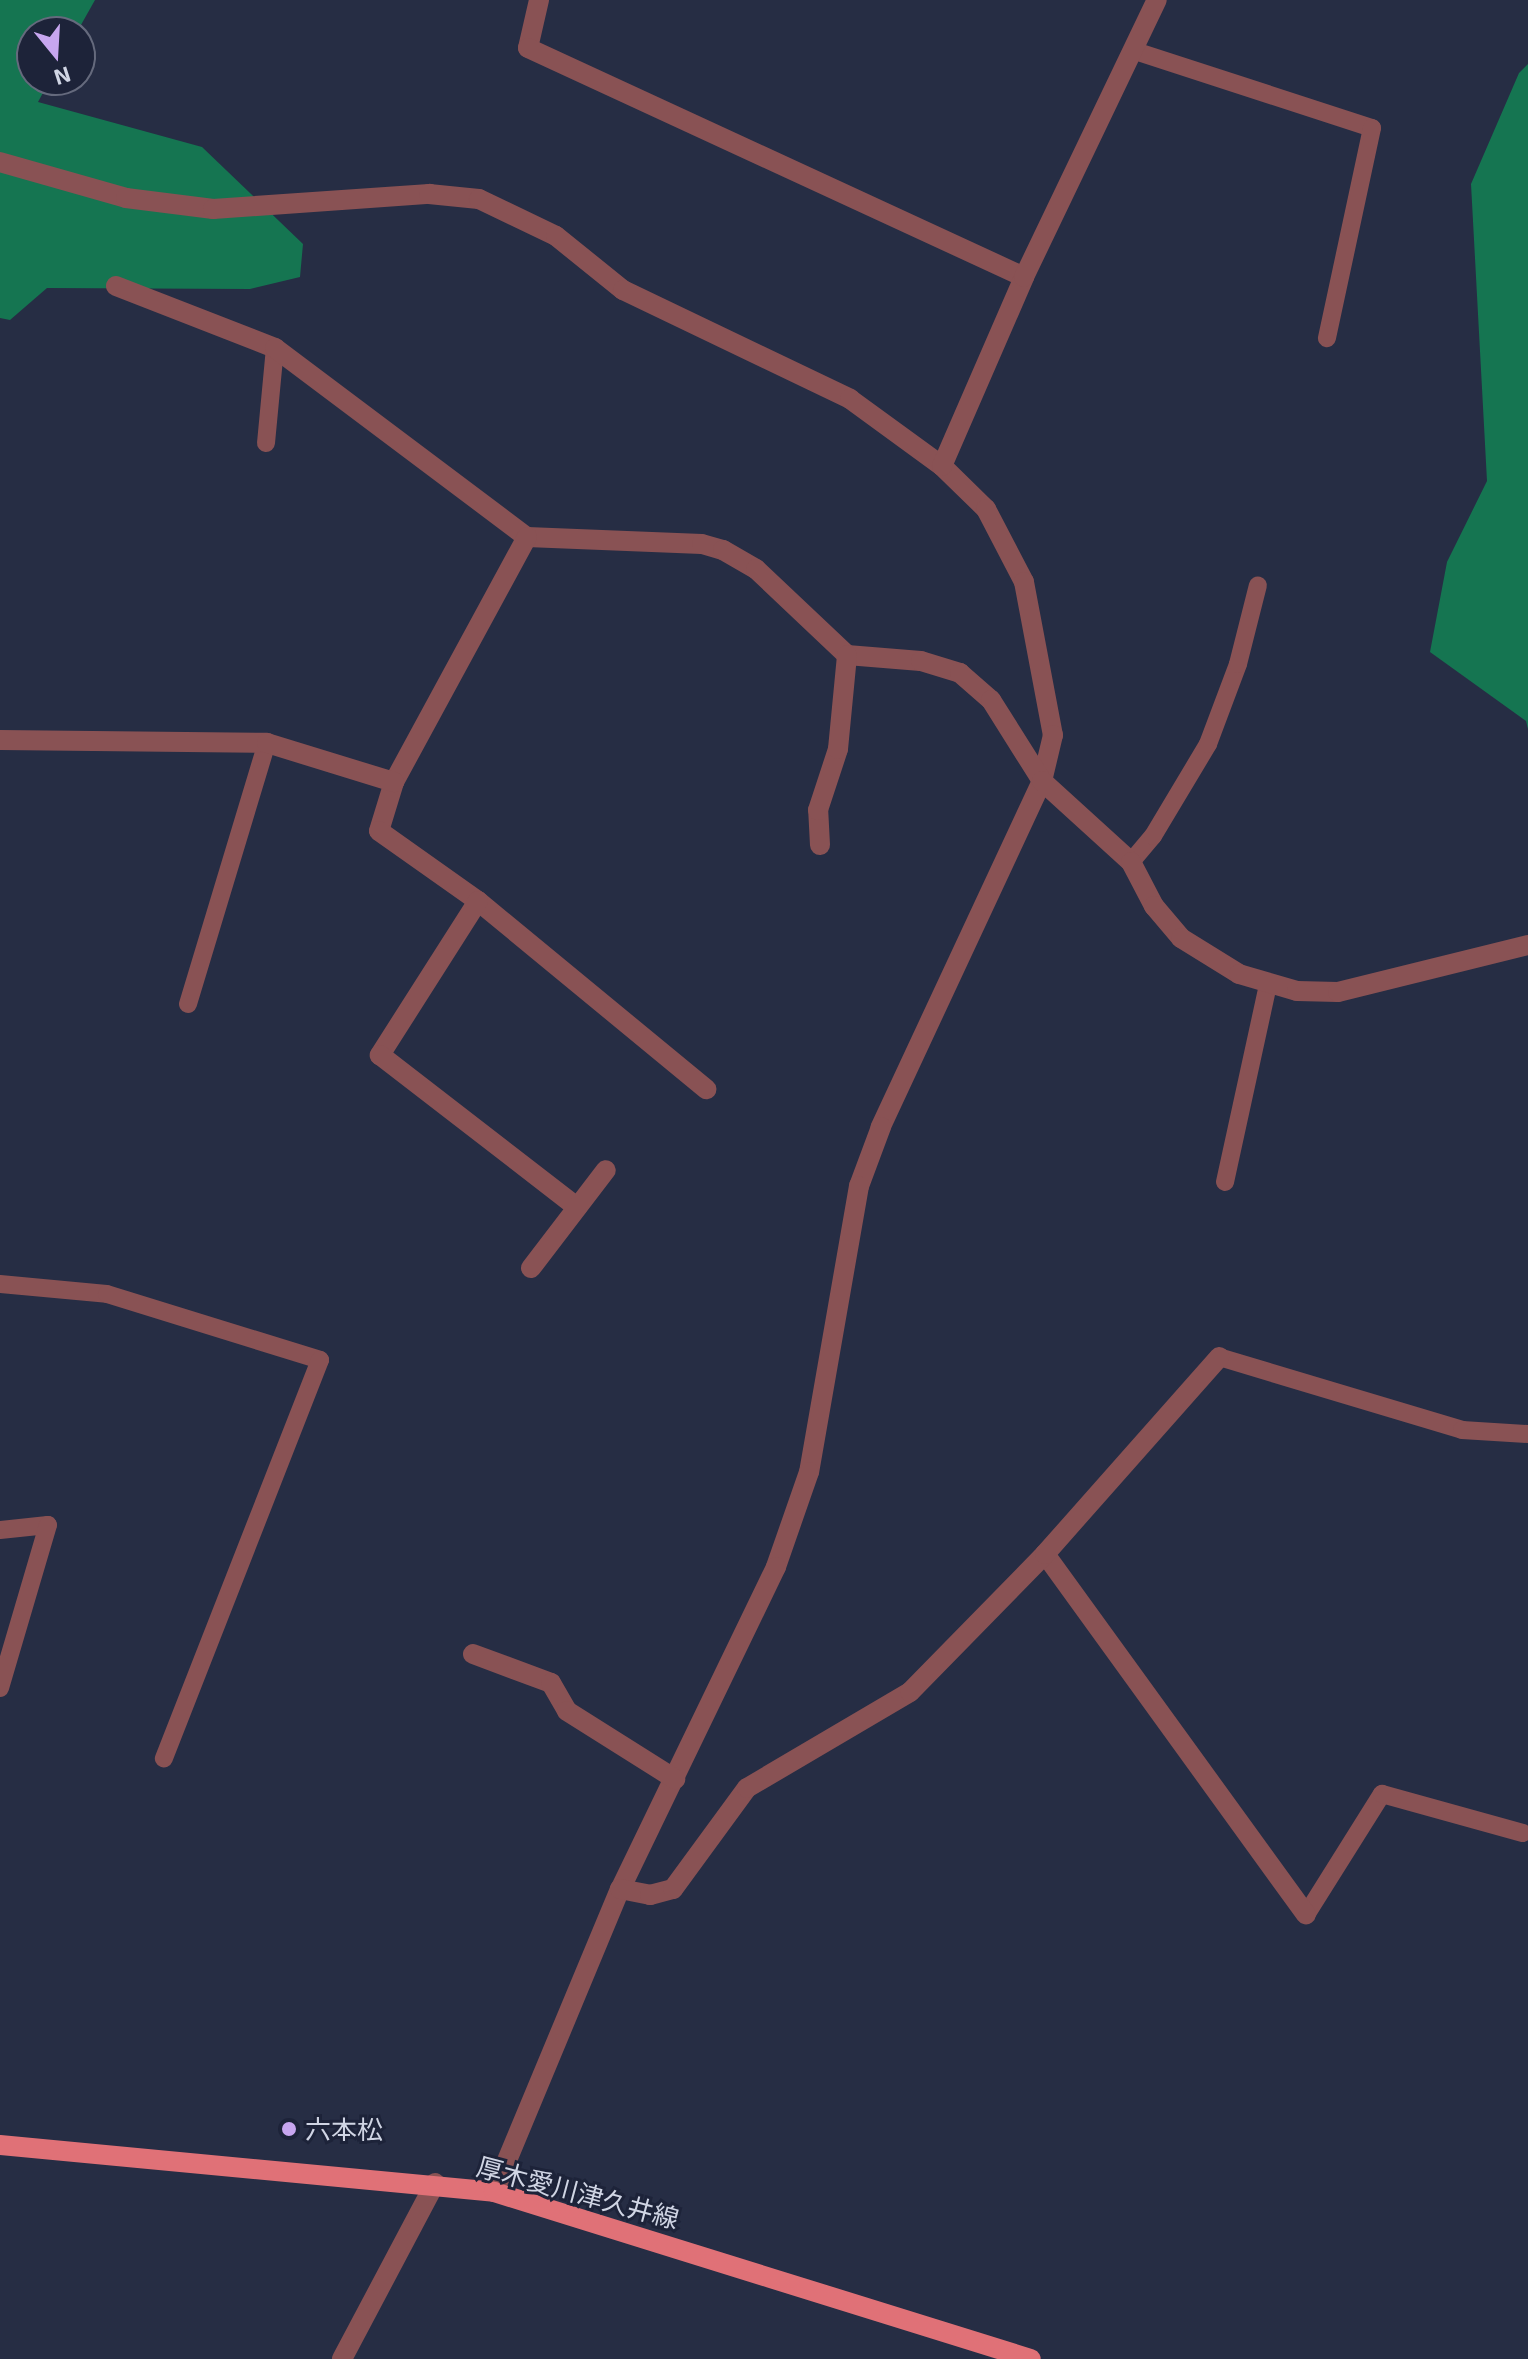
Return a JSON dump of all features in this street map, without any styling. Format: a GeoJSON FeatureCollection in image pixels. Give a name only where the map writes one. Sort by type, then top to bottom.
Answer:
{"type":"FeatureCollection","features":[{"type":"Feature","properties":{"kind":"main road","name":"厚木愛川津久井線"},"geometry":{"type":"LineString","coordinates":[[0,2145],[435,2183],[494,2192],[1031,2359]]}},
{"type":"Feature","properties":{"kind":"street"},"geometry":{"type":"LineString","coordinates":[[539,0],[528,48],[1024,277]]}},
{"type":"Feature","properties":{"kind":"street"},"geometry":{"type":"LineString","coordinates":[[942,466],[1024,277],[1157,0]]}},
{"type":"Feature","properties":{"kind":"street"},"geometry":{"type":"LineString","coordinates":[[0,162],[126,198],[213,209],[429,194],[479,199],[556,236],[623,290],[850,399],[942,466],[986,509],[1024,582],[1053,735],[1042,781],[859,1186],[809,1472],[776,1567],[620,1889],[494,2192]]}},
{"type":"Feature","properties":{"kind":"street"},"geometry":{"type":"LineString","coordinates":[[116,286],[275,348],[527,537],[702,544],[723,550],[756,569],[847,655],[921,661],[960,673],[991,700],[1042,781],[1131,862],[1154,906],[1181,938],[1239,974],[1268,985],[1311,991],[1372,987],[1528,945]]}},
{"type":"Feature","properties":{"kind":"street"},"geometry":{"type":"LineString","coordinates":[[527,537],[394,782],[379,831],[478,901],[706,1089]]}},
{"type":"Feature","properties":{"kind":"street"},"geometry":{"type":"LineString","coordinates":[[820,845],[818,810],[838,749],[847,655]]}},
{"type":"Feature","properties":{"kind":"street"},"geometry":{"type":"LineString","coordinates":[[0,740],[267,743],[394,782]]}},
{"type":"Feature","properties":{"kind":"street"},"geometry":{"type":"LineString","coordinates":[[478,901],[380,1055],[577,1207]]}},
{"type":"Feature","properties":{"kind":"street"},"geometry":{"type":"LineString","coordinates":[[531,1268],[606,1170]]}},
{"type":"Feature","properties":{"kind":"street"},"geometry":{"type":"LineString","coordinates":[[620,1889],[650,1895],[683,1882],[747,1788],[910,1692],[1045,1554],[1219,1357]]}},
{"type":"Feature","properties":{"kind":"street"},"geometry":{"type":"LineString","coordinates":[[1045,1554],[1306,1915]]}},
{"type":"Feature","properties":{"kind":"street"},"geometry":{"type":"LineString","coordinates":[[473,1654],[551,1683],[567,1711],[675,1779]]}},
{"type":"Feature","properties":{"kind":"street"},"geometry":{"type":"LineString","coordinates":[[342,2359],[435,2183]]}},
{"type":"Feature","properties":{"kind":"lane"},"geometry":{"type":"LineString","coordinates":[[1135,51],[1372,128],[1327,338]]}},
{"type":"Feature","properties":{"kind":"lane"},"geometry":{"type":"LineString","coordinates":[[266,443],[275,348]]}},
{"type":"Feature","properties":{"kind":"lane"},"geometry":{"type":"LineString","coordinates":[[1131,862],[1153,836],[1208,744],[1238,664],[1258,585]]}},
{"type":"Feature","properties":{"kind":"lane"},"geometry":{"type":"LineString","coordinates":[[188,1004],[267,743]]}},
{"type":"Feature","properties":{"kind":"lane"},"geometry":{"type":"LineString","coordinates":[[1225,1182],[1268,985]]}},
{"type":"Feature","properties":{"kind":"lane"},"geometry":{"type":"LineString","coordinates":[[0,1284],[107,1294],[320,1360],[164,1759]]}},
{"type":"Feature","properties":{"kind":"lane"},"geometry":{"type":"LineString","coordinates":[[1219,1357],[1462,1430],[1528,1434]]}},
{"type":"Feature","properties":{"kind":"lane"},"geometry":{"type":"LineString","coordinates":[[0,1530],[48,1525],[0,1688]]}},
{"type":"Feature","properties":{"kind":"lane"},"geometry":{"type":"LineString","coordinates":[[1306,1915],[1382,1794],[1523,1833]]}},
{"type":"Feature","properties":{"kind":"green space"},"geometry":{"type":"Polygon","coordinates":[[[0,0],[95,0],[86,16],[16,16],[16,96],[41,96],[38,102],[202,147],[303,244],[300,277],[250,289],[47,288],[10,320],[0,318],[0,0]]]}},
{"type":"Feature","properties":{"kind":"green space"},"geometry":{"type":"Polygon","coordinates":[[[1528,64],[1528,729],[1526,721],[1430,652],[1447,562],[1487,481],[1471,184],[1519,73],[1528,64]]]}},
{"type":"Feature","properties":{"kind":"place","name":"六本松"},"geometry":{"type":"Point","coordinates":[289,2129]}}]}
